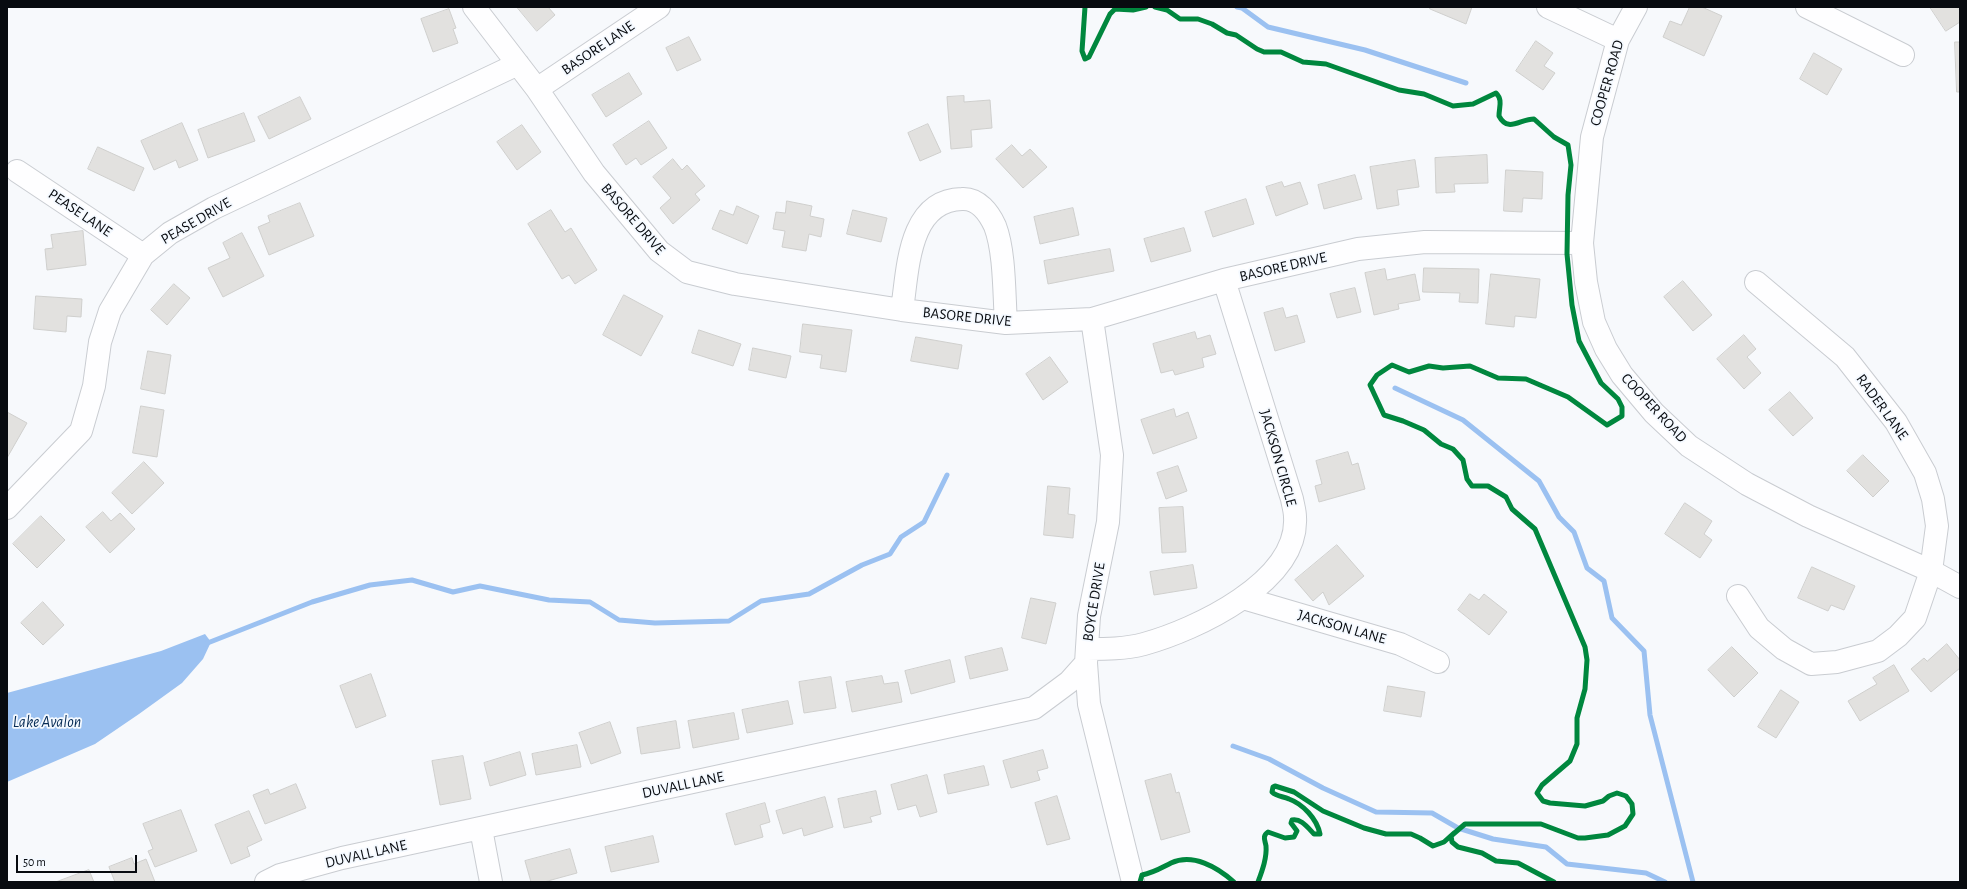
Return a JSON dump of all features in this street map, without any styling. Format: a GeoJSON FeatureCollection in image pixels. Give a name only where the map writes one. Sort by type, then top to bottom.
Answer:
{"type":"FeatureCollection","features":[{"type":"Feature","properties":{"kind":"street","name":"BASORE DRIVE"},"geometry":{"type":"LineString","coordinates":[[474,7],[537,89],[599,179],[659,251],[687,272],[735,284],[902,310],[1006,323],[1092,319],[1224,280],[1358,249],[1425,242],[1582,243]]}},
{"type":"Feature","properties":{"kind":"street","name":"BASORE LANE"},"geometry":{"type":"LineString","coordinates":[[537,89],[659,7]]}},
{"type":"Feature","properties":{"kind":"street"},"geometry":{"type":"LineString","coordinates":[[1548,7],[1618,40]]}},
{"type":"Feature","properties":{"kind":"street","name":"COOPER ROAD"},"geometry":{"type":"LineString","coordinates":[[1636,7],[1618,40],[1592,137],[1582,243],[1586,282],[1594,322],[1606,349],[1622,375],[1654,413],[1689,446],[1747,484],[1808,516],[1931,571],[1960,587]]}},
{"type":"Feature","properties":{"kind":"street"},"geometry":{"type":"LineString","coordinates":[[1807,7],[1903,55]]}},
{"type":"Feature","properties":{"kind":"street","name":"PEASE DRIVE"},"geometry":{"type":"LineString","coordinates":[[7,508],[81,432],[94,386],[100,342],[110,310],[143,254],[170,233],[214,208],[518,64]]}},
{"type":"Feature","properties":{"kind":"street","name":"PEASE LANE"},"geometry":{"type":"LineString","coordinates":[[17,170],[143,254]]}},
{"type":"Feature","properties":{"kind":"street"},"geometry":{"type":"LineString","coordinates":[[902,310],[913,241],[923,218],[937,204],[950,199],[964,198],[979,204],[988,213],[995,227],[1000,242],[1006,323]]}},
{"type":"Feature","properties":{"kind":"street","name":"JACKSON CIRCLE"},"geometry":{"type":"LineString","coordinates":[[1086,656],[1144,644],[1194,626],[1243,598],[1272,573],[1286,554],[1292,537],[1295,518],[1292,500],[1224,280]]}},
{"type":"Feature","properties":{"kind":"street","name":"RADER LANE"},"geometry":{"type":"LineString","coordinates":[[1738,596],[1759,628],[1784,649],[1811,664],[1824,665],[1878,651],[1898,636],[1915,618],[1931,571],[1937,526],[1933,499],[1925,473],[1896,422],[1845,358],[1756,282]]}},
{"type":"Feature","properties":{"kind":"street","name":"BOYCE DRIVE"},"geometry":{"type":"LineString","coordinates":[[1092,319],[1112,455],[1108,522],[1089,616],[1086,656],[1089,704],[1133,882]]}},
{"type":"Feature","properties":{"kind":"street","name":"JACKSON LANE"},"geometry":{"type":"LineString","coordinates":[[1243,598],[1400,644],[1438,662]]}},
{"type":"Feature","properties":{"kind":"street","name":"DUVALL LANE"},"geometry":{"type":"LineString","coordinates":[[266,882],[280,875],[342,858],[1034,708],[1069,682],[1086,656]]}},
{"type":"Feature","properties":{"kind":"street"},"geometry":{"type":"LineString","coordinates":[[481,829],[491,882]]}},
{"type":"Feature","properties":{"kind":"water","name":"Lake Avalon"},"geometry":{"type":"Polygon","coordinates":[[[205,634],[211,642],[203,659],[182,683],[95,744],[7,782],[7,693],[161,651],[205,634]]]}},
{"type":"Feature","properties":{"kind":"building"},"geometry":{"type":"Polygon","coordinates":[[[517,7],[548,7],[555,15],[537,31],[517,7]]]}},
{"type":"Feature","properties":{"kind":"building"},"geometry":{"type":"Polygon","coordinates":[[[1430,7],[1472,7],[1466,24],[1430,9],[1430,7]]]}},
{"type":"Feature","properties":{"kind":"building"},"geometry":{"type":"Polygon","coordinates":[[[1690,7],[1702,7],[1722,16],[1704,56],[1663,37],[1670,21],[1681,25],[1690,7]]]}},
{"type":"Feature","properties":{"kind":"building"},"geometry":{"type":"Polygon","coordinates":[[[1930,7],[1957,7],[1960,11],[1960,22],[1946,31],[1930,7]]]}},
{"type":"Feature","properties":{"kind":"building"},"geometry":{"type":"Polygon","coordinates":[[[449,9],[456,28],[453,29],[458,43],[433,52],[421,19],[449,9]]]}},
{"type":"Feature","properties":{"kind":"building"},"geometry":{"type":"Polygon","coordinates":[[[689,37],[701,60],[677,71],[666,48],[689,37]]]}},
{"type":"Feature","properties":{"kind":"building"},"geometry":{"type":"Polygon","coordinates":[[[1536,41],[1553,53],[1544,66],[1555,73],[1543,90],[1516,71],[1536,41]]]}},
{"type":"Feature","properties":{"kind":"building"},"geometry":{"type":"Polygon","coordinates":[[[1955,42],[1960,42],[1960,92],[1957,92],[1955,42]]]}},
{"type":"Feature","properties":{"kind":"building"},"geometry":{"type":"Polygon","coordinates":[[[1814,53],[1842,69],[1827,95],[1800,79],[1814,53]]]}},
{"type":"Feature","properties":{"kind":"building"},"geometry":{"type":"Polygon","coordinates":[[[629,73],[642,94],[606,117],[592,95],[629,73]]]}},
{"type":"Feature","properties":{"kind":"building"},"geometry":{"type":"Polygon","coordinates":[[[964,96],[964,102],[990,100],[992,128],[971,130],[972,147],[951,149],[947,97],[964,96]]]}},
{"type":"Feature","properties":{"kind":"building"},"geometry":{"type":"Polygon","coordinates":[[[300,97],[311,119],[269,139],[258,117],[300,97]]]}},
{"type":"Feature","properties":{"kind":"building"},"geometry":{"type":"Polygon","coordinates":[[[244,113],[255,141],[208,158],[198,130],[244,113]]]}},
{"type":"Feature","properties":{"kind":"building"},"geometry":{"type":"Polygon","coordinates":[[[649,121],[667,148],[641,165],[636,158],[626,165],[613,145],[649,121]]]}},
{"type":"Feature","properties":{"kind":"building"},"geometry":{"type":"Polygon","coordinates":[[[182,123],[198,160],[179,168],[176,160],[154,170],[141,141],[182,123]]]}},
{"type":"Feature","properties":{"kind":"building"},"geometry":{"type":"Polygon","coordinates":[[[928,124],[941,152],[920,161],[908,133],[928,124]]]}},
{"type":"Feature","properties":{"kind":"building"},"geometry":{"type":"Polygon","coordinates":[[[522,125],[541,152],[517,170],[497,142],[522,125]]]}},
{"type":"Feature","properties":{"kind":"building"},"geometry":{"type":"Polygon","coordinates":[[[1012,145],[1022,156],[1030,149],[1047,167],[1023,188],[996,159],[1012,145]]]}},
{"type":"Feature","properties":{"kind":"building"},"geometry":{"type":"Polygon","coordinates":[[[98,147],[144,168],[134,191],[88,169],[98,147]]]}},
{"type":"Feature","properties":{"kind":"building"},"geometry":{"type":"Polygon","coordinates":[[[1487,155],[1488,183],[1454,184],[1455,192],[1436,193],[1435,158],[1487,155]]]}},
{"type":"Feature","properties":{"kind":"building"},"geometry":{"type":"Polygon","coordinates":[[[673,159],[682,170],[687,165],[705,186],[695,194],[700,200],[673,224],[660,208],[671,198],[653,177],[673,159]]]}},
{"type":"Feature","properties":{"kind":"building"},"geometry":{"type":"Polygon","coordinates":[[[1415,160],[1419,187],[1397,190],[1399,205],[1377,209],[1370,167],[1415,160]]]}},
{"type":"Feature","properties":{"kind":"building"},"geometry":{"type":"Polygon","coordinates":[[[1506,170],[1543,172],[1542,199],[1523,198],[1522,212],[1504,211],[1506,170]]]}},
{"type":"Feature","properties":{"kind":"building"},"geometry":{"type":"Polygon","coordinates":[[[1355,175],[1362,199],[1324,209],[1318,185],[1355,175]]]}},
{"type":"Feature","properties":{"kind":"building"},"geometry":{"type":"Polygon","coordinates":[[[1282,182],[1284,187],[1300,182],[1308,204],[1276,216],[1266,187],[1282,182]]]}},
{"type":"Feature","properties":{"kind":"building"},"geometry":{"type":"Polygon","coordinates":[[[1246,199],[1254,224],[1213,237],[1205,212],[1246,199]]]}},
{"type":"Feature","properties":{"kind":"building"},"geometry":{"type":"Polygon","coordinates":[[[787,201],[812,206],[810,216],[824,219],[821,237],[809,234],[806,251],[782,247],[785,231],[773,229],[776,212],[785,213],[787,201]]]}},
{"type":"Feature","properties":{"kind":"building"},"geometry":{"type":"Polygon","coordinates":[[[300,203],[314,236],[269,255],[258,227],[270,222],[268,216],[300,203]]]}},
{"type":"Feature","properties":{"kind":"building"},"geometry":{"type":"Polygon","coordinates":[[[737,206],[759,216],[747,244],[712,229],[720,210],[733,215],[737,206]]]}},
{"type":"Feature","properties":{"kind":"building"},"geometry":{"type":"Polygon","coordinates":[[[1073,208],[1079,235],[1040,244],[1034,217],[1073,208]]]}},
{"type":"Feature","properties":{"kind":"building"},"geometry":{"type":"Polygon","coordinates":[[[551,210],[565,232],[571,228],[597,270],[575,284],[569,275],[562,279],[528,224],[551,210]]]}},
{"type":"Feature","properties":{"kind":"building"},"geometry":{"type":"Polygon","coordinates":[[[853,210],[887,218],[881,242],[847,234],[853,210]]]}},
{"type":"Feature","properties":{"kind":"building"},"geometry":{"type":"Polygon","coordinates":[[[1184,228],[1191,251],[1151,262],[1144,239],[1184,228]]]}},
{"type":"Feature","properties":{"kind":"building"},"geometry":{"type":"Polygon","coordinates":[[[83,231],[86,265],[47,270],[45,249],[53,248],[51,235],[83,231]]]}},
{"type":"Feature","properties":{"kind":"building"},"geometry":{"type":"Polygon","coordinates":[[[242,233],[264,276],[223,297],[208,268],[230,258],[223,243],[242,233]]]}},
{"type":"Feature","properties":{"kind":"building"},"geometry":{"type":"Polygon","coordinates":[[[1110,249],[1114,271],[1048,284],[1044,261],[1110,249]]]}},
{"type":"Feature","properties":{"kind":"building"},"geometry":{"type":"Polygon","coordinates":[[[1424,268],[1479,269],[1478,303],[1459,302],[1460,293],[1423,292],[1424,268]]]}},
{"type":"Feature","properties":{"kind":"building"},"geometry":{"type":"Polygon","coordinates":[[[1385,269],[1387,280],[1415,274],[1420,300],[1398,304],[1399,309],[1374,315],[1365,273],[1385,269]]]}},
{"type":"Feature","properties":{"kind":"building"},"geometry":{"type":"Polygon","coordinates":[[[1491,274],[1540,279],[1536,318],[1515,316],[1514,327],[1486,324],[1491,274]]]}},
{"type":"Feature","properties":{"kind":"building"},"geometry":{"type":"Polygon","coordinates":[[[1683,281],[1712,315],[1693,331],[1664,297],[1683,281]]]}},
{"type":"Feature","properties":{"kind":"building"},"geometry":{"type":"Polygon","coordinates":[[[174,284],[190,298],[167,325],[151,310],[174,284]]]}},
{"type":"Feature","properties":{"kind":"building"},"geometry":{"type":"Polygon","coordinates":[[[1355,288],[1361,312],[1337,318],[1330,294],[1355,288]]]}},
{"type":"Feature","properties":{"kind":"building"},"geometry":{"type":"Polygon","coordinates":[[[624,295],[663,316],[641,356],[603,335],[624,295]]]}},
{"type":"Feature","properties":{"kind":"building"},"geometry":{"type":"Polygon","coordinates":[[[36,296],[82,299],[81,317],[67,316],[66,332],[34,329],[36,296]]]}},
{"type":"Feature","properties":{"kind":"building"},"geometry":{"type":"Polygon","coordinates":[[[1283,308],[1286,318],[1297,315],[1305,342],[1275,351],[1264,313],[1283,308]]]}},
{"type":"Feature","properties":{"kind":"building"},"geometry":{"type":"Polygon","coordinates":[[[803,324],[852,330],[846,372],[820,368],[822,355],[800,352],[803,324]]]}},
{"type":"Feature","properties":{"kind":"building"},"geometry":{"type":"Polygon","coordinates":[[[699,330],[741,344],[733,366],[692,353],[699,330]]]}},
{"type":"Feature","properties":{"kind":"building"},"geometry":{"type":"Polygon","coordinates":[[[1195,332],[1197,339],[1210,335],[1216,354],[1202,358],[1204,367],[1175,375],[1173,370],[1161,373],[1153,344],[1195,332]]]}},
{"type":"Feature","properties":{"kind":"building"},"geometry":{"type":"Polygon","coordinates":[[[1744,335],[1756,349],[1747,357],[1761,373],[1744,389],[1717,359],[1744,335]]]}},
{"type":"Feature","properties":{"kind":"building"},"geometry":{"type":"Polygon","coordinates":[[[916,337],[962,345],[958,369],[911,361],[916,337]]]}},
{"type":"Feature","properties":{"kind":"building"},"geometry":{"type":"Polygon","coordinates":[[[753,348],[791,356],[786,378],[749,370],[753,348]]]}},
{"type":"Feature","properties":{"kind":"building"},"geometry":{"type":"Polygon","coordinates":[[[148,351],[171,355],[165,394],[141,389],[148,351]]]}},
{"type":"Feature","properties":{"kind":"building"},"geometry":{"type":"Polygon","coordinates":[[[1050,357],[1068,382],[1043,400],[1026,374],[1050,357]]]}},
{"type":"Feature","properties":{"kind":"building"},"geometry":{"type":"Polygon","coordinates":[[[1790,392],[1813,418],[1793,436],[1769,410],[1790,392]]]}},
{"type":"Feature","properties":{"kind":"building"},"geometry":{"type":"Polygon","coordinates":[[[141,406],[164,410],[157,457],[133,453],[141,406]]]}},
{"type":"Feature","properties":{"kind":"building"},"geometry":{"type":"Polygon","coordinates":[[[1174,409],[1176,417],[1188,412],[1197,438],[1153,454],[1141,420],[1174,409]]]}},
{"type":"Feature","properties":{"kind":"building"},"geometry":{"type":"Polygon","coordinates":[[[7,412],[27,423],[7,458],[7,412]]]}},
{"type":"Feature","properties":{"kind":"building"},"geometry":{"type":"Polygon","coordinates":[[[1348,452],[1352,465],[1358,463],[1365,489],[1319,502],[1315,486],[1322,484],[1316,461],[1348,452]]]}},
{"type":"Feature","properties":{"kind":"building"},"geometry":{"type":"Polygon","coordinates":[[[1863,455],[1889,481],[1873,497],[1847,471],[1863,455]]]}},
{"type":"Feature","properties":{"kind":"building"},"geometry":{"type":"Polygon","coordinates":[[[144,462],[164,483],[132,514],[112,493],[144,462]]]}},
{"type":"Feature","properties":{"kind":"building"},"geometry":{"type":"Polygon","coordinates":[[[1178,466],[1187,491],[1166,499],[1157,473],[1178,466]]]}},
{"type":"Feature","properties":{"kind":"building"},"geometry":{"type":"Polygon","coordinates":[[[1048,486],[1070,488],[1068,514],[1075,515],[1073,538],[1044,535],[1048,486]]]}},
{"type":"Feature","properties":{"kind":"building"},"geometry":{"type":"Polygon","coordinates":[[[1685,503],[1712,521],[1704,534],[1712,540],[1700,558],[1665,534],[1685,503]]]}},
{"type":"Feature","properties":{"kind":"building"},"geometry":{"type":"Polygon","coordinates":[[[1183,507],[1186,552],[1162,553],[1159,508],[1183,507]]]}},
{"type":"Feature","properties":{"kind":"building"},"geometry":{"type":"Polygon","coordinates":[[[103,512],[111,521],[120,513],[135,529],[110,553],[86,527],[103,512]]]}},
{"type":"Feature","properties":{"kind":"building"},"geometry":{"type":"Polygon","coordinates":[[[41,516],[65,540],[37,568],[13,544],[41,516]]]}},
{"type":"Feature","properties":{"kind":"building"},"geometry":{"type":"Polygon","coordinates":[[[1337,545],[1364,576],[1329,605],[1323,592],[1313,601],[1295,580],[1337,545]]]}},
{"type":"Feature","properties":{"kind":"building"},"geometry":{"type":"Polygon","coordinates":[[[1193,565],[1197,588],[1154,595],[1150,572],[1193,565]]]}},
{"type":"Feature","properties":{"kind":"building"},"geometry":{"type":"Polygon","coordinates":[[[1812,567],[1855,586],[1844,610],[1831,605],[1828,611],[1798,598],[1812,567]]]}},
{"type":"Feature","properties":{"kind":"building"},"geometry":{"type":"Polygon","coordinates":[[[1470,594],[1479,600],[1484,594],[1507,612],[1489,635],[1458,610],[1470,594]]]}},
{"type":"Feature","properties":{"kind":"building"},"geometry":{"type":"Polygon","coordinates":[[[1031,598],[1056,603],[1046,644],[1022,638],[1031,598]]]}},
{"type":"Feature","properties":{"kind":"building"},"geometry":{"type":"Polygon","coordinates":[[[43,602],[64,625],[43,645],[21,623],[43,602]]]}},
{"type":"Feature","properties":{"kind":"building"},"geometry":{"type":"Polygon","coordinates":[[[1947,644],[1960,660],[1960,668],[1931,692],[1911,669],[1924,658],[1927,661],[1947,644]]]}},
{"type":"Feature","properties":{"kind":"building"},"geometry":{"type":"Polygon","coordinates":[[[1732,647],[1758,673],[1734,697],[1708,670],[1732,647]]]}},
{"type":"Feature","properties":{"kind":"building"},"geometry":{"type":"Polygon","coordinates":[[[1002,648],[1008,670],[970,679],[965,657],[1002,648]]]}},
{"type":"Feature","properties":{"kind":"building"},"geometry":{"type":"Polygon","coordinates":[[[950,660],[955,682],[911,694],[905,671],[950,660]]]}},
{"type":"Feature","properties":{"kind":"building"},"geometry":{"type":"Polygon","coordinates":[[[1894,665],[1909,691],[1860,721],[1848,701],[1877,684],[1873,678],[1894,665]]]}},
{"type":"Feature","properties":{"kind":"building"},"geometry":{"type":"Polygon","coordinates":[[[371,674],[386,716],[356,728],[340,686],[371,674]]]}},
{"type":"Feature","properties":{"kind":"building"},"geometry":{"type":"Polygon","coordinates":[[[882,676],[884,684],[898,682],[902,702],[852,712],[846,682],[882,676]]]}},
{"type":"Feature","properties":{"kind":"building"},"geometry":{"type":"Polygon","coordinates":[[[831,677],[836,708],[804,713],[799,682],[831,677]]]}},
{"type":"Feature","properties":{"kind":"building"},"geometry":{"type":"Polygon","coordinates":[[[1388,686],[1425,692],[1421,717],[1384,711],[1388,686]]]}},
{"type":"Feature","properties":{"kind":"building"},"geometry":{"type":"Polygon","coordinates":[[[1781,690],[1799,702],[1776,738],[1758,727],[1781,690]]]}},
{"type":"Feature","properties":{"kind":"building"},"geometry":{"type":"Polygon","coordinates":[[[788,701],[793,724],[747,733],[742,710],[788,701]]]}},
{"type":"Feature","properties":{"kind":"building"},"geometry":{"type":"Polygon","coordinates":[[[734,713],[739,739],[693,748],[688,721],[734,713]]]}},
{"type":"Feature","properties":{"kind":"building"},"geometry":{"type":"Polygon","coordinates":[[[676,721],[680,748],[641,754],[637,728],[676,721]]]}},
{"type":"Feature","properties":{"kind":"building"},"geometry":{"type":"Polygon","coordinates":[[[610,722],[621,753],[591,764],[579,733],[610,722]]]}},
{"type":"Feature","properties":{"kind":"building"},"geometry":{"type":"Polygon","coordinates":[[[577,745],[581,767],[536,775],[532,754],[577,745]]]}},
{"type":"Feature","properties":{"kind":"building"},"geometry":{"type":"Polygon","coordinates":[[[1043,750],[1048,768],[1037,771],[1040,780],[1011,788],[1003,761],[1043,750]]]}},
{"type":"Feature","properties":{"kind":"building"},"geometry":{"type":"Polygon","coordinates":[[[520,752],[526,775],[490,786],[484,763],[520,752]]]}},
{"type":"Feature","properties":{"kind":"building"},"geometry":{"type":"Polygon","coordinates":[[[463,756],[471,799],[440,805],[432,761],[463,756]]]}},
{"type":"Feature","properties":{"kind":"building"},"geometry":{"type":"Polygon","coordinates":[[[984,766],[989,785],[948,794],[944,775],[984,766]]]}},
{"type":"Feature","properties":{"kind":"building"},"geometry":{"type":"Polygon","coordinates":[[[1171,774],[1176,793],[1179,792],[1190,832],[1161,840],[1145,781],[1171,774]]]}},
{"type":"Feature","properties":{"kind":"building"},"geometry":{"type":"Polygon","coordinates":[[[927,775],[937,812],[920,817],[916,805],[898,810],[891,785],[927,775]]]}},
{"type":"Feature","properties":{"kind":"building"},"geometry":{"type":"Polygon","coordinates":[[[296,784],[306,808],[265,824],[253,795],[268,789],[270,794],[296,784]]]}},
{"type":"Feature","properties":{"kind":"building"},"geometry":{"type":"Polygon","coordinates":[[[876,791],[881,814],[870,817],[872,822],[844,828],[838,799],[876,791]]]}},
{"type":"Feature","properties":{"kind":"building"},"geometry":{"type":"Polygon","coordinates":[[[1057,796],[1070,839],[1047,845],[1035,803],[1057,796]]]}},
{"type":"Feature","properties":{"kind":"building"},"geometry":{"type":"Polygon","coordinates":[[[825,797],[833,827],[804,836],[802,828],[783,834],[776,811],[825,797]]]}},
{"type":"Feature","properties":{"kind":"building"},"geometry":{"type":"Polygon","coordinates":[[[765,803],[770,822],[760,825],[763,837],[735,845],[726,814],[765,803]]]}},
{"type":"Feature","properties":{"kind":"building"},"geometry":{"type":"Polygon","coordinates":[[[181,810],[197,851],[155,867],[148,851],[153,849],[143,824],[181,810]]]}},
{"type":"Feature","properties":{"kind":"building"},"geometry":{"type":"Polygon","coordinates":[[[249,811],[262,840],[247,847],[250,856],[231,864],[215,825],[249,811]]]}},
{"type":"Feature","properties":{"kind":"building"},"geometry":{"type":"Polygon","coordinates":[[[653,836],[659,862],[611,872],[605,847],[653,836]]]}},
{"type":"Feature","properties":{"kind":"building"},"geometry":{"type":"Polygon","coordinates":[[[570,849],[577,873],[544,882],[531,882],[525,861],[570,849]]]}},
{"type":"Feature","properties":{"kind":"building"},"geometry":{"type":"Polygon","coordinates":[[[132,858],[134,864],[146,859],[155,882],[115,882],[109,867],[132,858]]]}},
{"type":"Feature","properties":{"kind":"building"},"geometry":{"type":"Polygon","coordinates":[[[89,870],[94,882],[56,882],[89,870]]]}},
{"type":"Feature","properties":{"kind":"waterway"},"geometry":{"type":"LineString","coordinates":[[1237,7],[1242,8],[1268,27],[1365,50],[1466,83]]}},
{"type":"Feature","properties":{"kind":"waterway"},"geometry":{"type":"LineString","coordinates":[[1395,388],[1463,420],[1539,481],[1559,517],[1574,532],[1587,568],[1604,581],[1612,618],[1644,651],[1650,715],[1693,882]]}},
{"type":"Feature","properties":{"kind":"waterway"},"geometry":{"type":"LineString","coordinates":[[205,644],[312,602],[370,585],[412,580],[453,592],[480,586],[549,600],[590,602],[619,620],[655,623],[729,621],[761,601],[809,594],[862,565],[890,554],[901,537],[924,522],[947,475]]}},
{"type":"Feature","properties":{"kind":"waterway"},"geometry":{"type":"LineString","coordinates":[[1233,746],[1269,759],[1323,788],[1376,812],[1432,813],[1458,828],[1493,839],[1546,847],[1567,864],[1646,873],[1665,882]]}},
{"type":"Feature","properties":{"kind":"cycle path"},"geometry":{"type":"LineString","coordinates":[[1085,7],[1082,51],[1085,59],[1089,57],[1110,14],[1115,9],[1133,10],[1146,7]]}},
{"type":"Feature","properties":{"kind":"cycle path"},"geometry":{"type":"LineString","coordinates":[[1155,7],[1167,10],[1180,19],[1198,19],[1212,24],[1227,33],[1236,35],[1264,52],[1281,52],[1303,62],[1326,64],[1399,90],[1424,94],[1453,106],[1473,104],[1496,93],[1500,101],[1499,116],[1506,124],[1515,124],[1534,119],[1554,137],[1568,145],[1571,165],[1568,195],[1567,254],[1572,305],[1579,341],[1601,383],[1618,399],[1622,407],[1622,416],[1607,425],[1568,397],[1526,379],[1498,378],[1470,366],[1443,368],[1429,366],[1409,372],[1392,365],[1377,375],[1370,385],[1384,415],[1424,430],[1441,444],[1453,449],[1463,460],[1467,479],[1472,486],[1488,486],[1506,497],[1512,509],[1535,529],[1585,647],[1587,660],[1585,689],[1577,718],[1577,744],[1570,761],[1542,785],[1537,793],[1543,801],[1550,803],[1585,806],[1603,801],[1609,796],[1617,793],[1626,796],[1632,804],[1633,814],[1625,826],[1608,835],[1578,838],[1541,824],[1465,824],[1451,836],[1452,842],[1458,847],[1482,853],[1496,861],[1518,863],[1554,882]]}},
{"type":"Feature","properties":{"kind":"cycle path"},"geometry":{"type":"LineString","coordinates":[[1258,882],[1266,855],[1264,837],[1268,832],[1285,838],[1294,837],[1297,831],[1291,823],[1292,820],[1298,820],[1314,834],[1320,834],[1316,823],[1309,813],[1294,801],[1276,795],[1272,792],[1273,787],[1275,786],[1294,792],[1323,811],[1364,828],[1386,834],[1411,834],[1433,846],[1444,842],[1454,833]]}},
{"type":"Feature","properties":{"kind":"cycle path"},"geometry":{"type":"LineString","coordinates":[[1140,882],[1142,875],[1153,872],[1179,860],[1204,863],[1220,871],[1234,882]]}}]}
